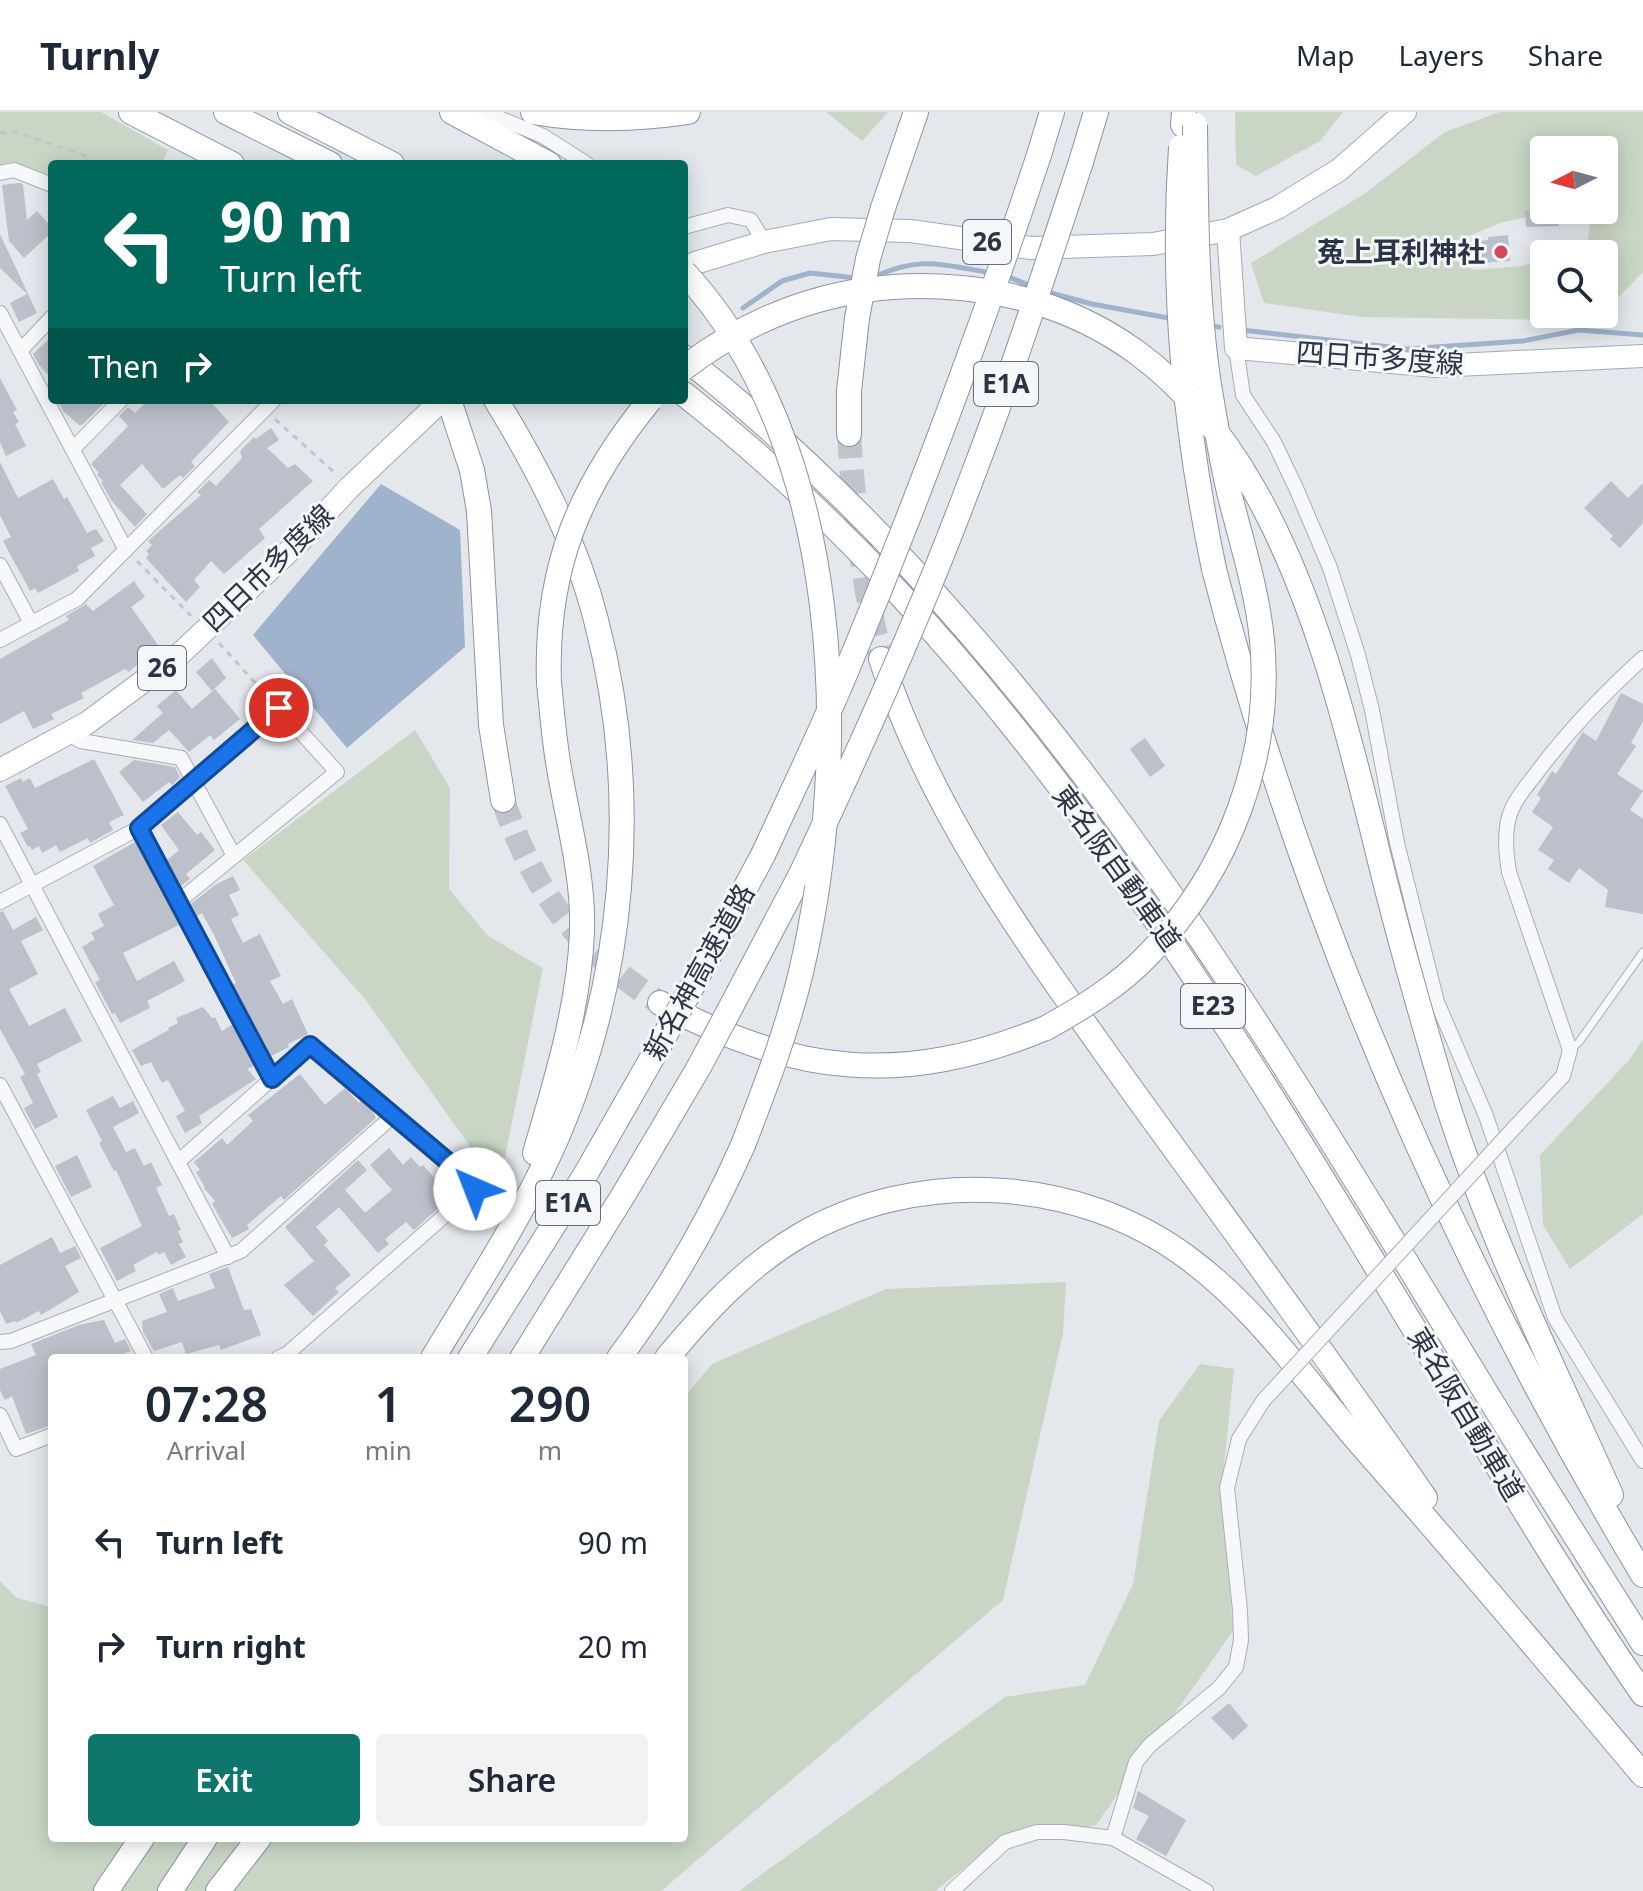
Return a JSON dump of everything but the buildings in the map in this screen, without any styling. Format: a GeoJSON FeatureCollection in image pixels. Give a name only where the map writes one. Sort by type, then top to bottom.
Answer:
{"type":"FeatureCollection","features":[{"type":"Feature","properties":{"kind":"highway"},"geometry":{"type":"LineString","coordinates":[[131,112],[224,160]]}},
{"type":"Feature","properties":{"kind":"highway"},"geometry":{"type":"LineString","coordinates":[[226,112],[322,160]]}},
{"type":"Feature","properties":{"kind":"highway"},"geometry":{"type":"LineString","coordinates":[[290,112],[384,160]]}},
{"type":"Feature","properties":{"kind":"highway"},"geometry":{"type":"LineString","coordinates":[[452,112],[542,160]]}},
{"type":"Feature","properties":{"kind":"highway"},"geometry":{"type":"LineString","coordinates":[[533,112],[566,118],[607,120],[688,112]]}},
{"type":"Feature","properties":{"kind":"highway"},"geometry":{"type":"LineString","coordinates":[[849,434],[849,391],[857,318],[868,259],[916,112]]}},
{"type":"Feature","properties":{"kind":"highway","name":"新名神高速道路"},"geometry":{"type":"LineString","coordinates":[[473,1354],[584,1177],[763,855],[845,675],[890,565],[984,321],[1052,112]]}},
{"type":"Feature","properties":{"kind":"highway","name":"新名神高速道路"},"geometry":{"type":"LineString","coordinates":[[524,1354],[699,1067],[801,874],[869,729],[971,482],[1096,112]]}},
{"type":"Feature","properties":{"kind":"highway"},"geometry":{"type":"LineString","coordinates":[[1189,119],[1177,232],[1178,324],[1191,445],[1214,569],[1240,668],[1303,861],[1411,1130],[1468,1254],[1527,1371],[1643,1575]]}},
{"type":"Feature","properties":{"kind":"highway"},"geometry":{"type":"LineString","coordinates":[[660,1003],[729,1038],[761,1049],[834,1063],[906,1065],[966,1055],[1046,1028],[1124,977],[1148,956],[1188,907],[1224,848],[1251,775],[1259,741],[1263,707],[1262,641],[1258,608],[1229,489],[1208,381],[1189,119]]}},
{"type":"Feature","properties":{"kind":"highway"},"geometry":{"type":"LineString","coordinates":[[622,1354],[665,1292],[702,1229],[743,1145],[785,1028],[800,974],[814,906],[826,806],[829,751],[824,638],[810,531],[795,473],[775,416],[753,370],[690,268]]}},
{"type":"Feature","properties":{"kind":"highway"},"geometry":{"type":"LineString","coordinates":[[688,365],[740,330],[807,302],[850,291],[938,286],[979,289],[1067,314],[1103,332],[1169,378],[1207,417],[1267,511],[1292,568],[1338,703],[1406,965],[1466,1162],[1643,1565]]}},
{"type":"Feature","properties":{"kind":"highway","name":"東名阪自動車道"},"geometry":{"type":"LineString","coordinates":[[688,360],[736,398],[835,490],[938,594],[1032,705],[1120,821],[1211,950],[1294,1079],[1643,1643]]}},
{"type":"Feature","properties":{"kind":"highway","name":"東名阪自動車道"},"geometry":{"type":"LineString","coordinates":[[688,397],[829,522],[924,620],[1015,729],[1103,845],[1271,1096],[1547,1546],[1643,1694]]}},
{"type":"Feature","properties":{"kind":"highway"},"geometry":{"type":"LineString","coordinates":[[450,404],[472,470],[479,511],[488,691],[495,762],[503,800]]}},
{"type":"Feature","properties":{"kind":"highway"},"geometry":{"type":"LineString","coordinates":[[435,1354],[504,1238],[549,1153],[582,1069],[607,975],[617,911],[622,815],[615,714],[596,618],[574,554],[538,471],[498,404]]}},
{"type":"Feature","properties":{"kind":"highway"},"geometry":{"type":"LineString","coordinates":[[504,1238],[530,1169],[551,1099],[568,1029],[582,930],[580,892],[558,763],[549,683],[554,589],[564,550],[598,471],[647,404]]}},
{"type":"Feature","properties":{"kind":"highway"},"geometry":{"type":"LineString","coordinates":[[881,659],[918,755],[983,875],[1055,984],[1364,1409],[1488,1588]]}},
{"type":"Feature","properties":{"kind":"highway"},"geometry":{"type":"LineString","coordinates":[[670,1354],[716,1301],[743,1277],[798,1237],[858,1209],[892,1199],[961,1191],[1002,1191],[1072,1202],[1112,1215],[1188,1258],[1261,1327],[1343,1425],[1488,1588],[1643,1775]]}},
{"type":"Feature","properties":{"kind":"highway"},"geometry":{"type":"LineString","coordinates":[[106,1891],[139,1842]]}},
{"type":"Feature","properties":{"kind":"highway"},"geometry":{"type":"LineString","coordinates":[[170,1891],[202,1842]]}},
{"type":"Feature","properties":{"kind":"highway"},"geometry":{"type":"LineString","coordinates":[[218,1891],[256,1842]]}},
{"type":"Feature","properties":{"kind":"main road","name":"26"},"geometry":{"type":"LineString","coordinates":[[690,268],[764,242],[831,229],[910,231],[1031,248],[1153,244],[1228,230],[1277,208],[1339,170],[1405,112]]}},
{"type":"Feature","properties":{"kind":"main road"},"geometry":{"type":"LineString","coordinates":[[1228,230],[1236,348]]}},
{"type":"Feature","properties":{"kind":"main road","name":"四日市多度線"},"geometry":{"type":"LineString","coordinates":[[1236,348],[1435,366],[1643,356]]}},
{"type":"Feature","properties":{"kind":"main road","name":"四日市多度線"},"geometry":{"type":"LineString","coordinates":[[0,770],[68,734],[120,701],[180,654],[438,404]]}},
{"type":"Feature","properties":{"kind":"street"},"geometry":{"type":"LineString","coordinates":[[484,112],[543,136],[581,160]]}},
{"type":"Feature","properties":{"kind":"street"},"geometry":{"type":"LineString","coordinates":[[0,173],[14,170],[48,183]]}},
{"type":"Feature","properties":{"kind":"street"},"geometry":{"type":"LineString","coordinates":[[688,226],[728,215],[751,220],[764,242]]}},
{"type":"Feature","properties":{"kind":"street"},"geometry":{"type":"LineString","coordinates":[[0,313],[48,403]]}},
{"type":"Feature","properties":{"kind":"street"},"geometry":{"type":"LineString","coordinates":[[20,351],[48,321]]}},
{"type":"Feature","properties":{"kind":"street"},"geometry":{"type":"LineString","coordinates":[[1236,348],[1243,395],[1274,442],[1296,488],[1330,568],[1358,655],[1372,710],[1397,843],[1437,1002],[1486,1116],[1555,1318],[1643,1461]]}},
{"type":"Feature","properties":{"kind":"street"},"geometry":{"type":"LineString","coordinates":[[49,404],[126,550]]}},
{"type":"Feature","properties":{"kind":"street"},"geometry":{"type":"LineString","coordinates":[[73,449],[117,404]]}},
{"type":"Feature","properties":{"kind":"street"},"geometry":{"type":"LineString","coordinates":[[0,640],[77,599],[270,405]]}},
{"type":"Feature","properties":{"kind":"street"},"geometry":{"type":"LineString","coordinates":[[0,565],[31,623]]}},
{"type":"Feature","properties":{"kind":"street"},"geometry":{"type":"LineString","coordinates":[[1113,1838],[1136,1762],[1150,1745],[1219,1688],[1236,1667],[1241,1640],[1240,1610],[1227,1488],[1239,1439],[1263,1401],[1563,1076],[1570,1050],[1509,872],[1505,849],[1509,816],[1519,796],[1551,754],[1606,692],[1643,658]]}},
{"type":"Feature","properties":{"kind":"street"},"geometry":{"type":"LineString","coordinates":[[0,902],[139,828],[279,708],[337,772],[178,902]]}},
{"type":"Feature","properties":{"kind":"street"},"geometry":{"type":"LineString","coordinates":[[68,734],[81,741],[181,758],[234,856]]}},
{"type":"Feature","properties":{"kind":"street"},"geometry":{"type":"LineString","coordinates":[[0,824],[228,1257]]}},
{"type":"Feature","properties":{"kind":"street"},"geometry":{"type":"LineString","coordinates":[[139,828],[272,1079]]}},
{"type":"Feature","properties":{"kind":"street"},"geometry":{"type":"LineString","coordinates":[[179,1161],[310,1045],[465,1176],[475,1189],[287,1354]]}},
{"type":"Feature","properties":{"kind":"street"},"geometry":{"type":"LineString","coordinates":[[0,1085],[144,1354]]}},
{"type":"Feature","properties":{"kind":"street"},"geometry":{"type":"LineString","coordinates":[[1,1341],[11,1341],[241,1251],[394,1115]]}},
{"type":"Feature","properties":{"kind":"street"},"geometry":{"type":"LineString","coordinates":[[0,1415],[16,1449],[48,1437]]}},
{"type":"Feature","properties":{"kind":"street"},"geometry":{"type":"LineString","coordinates":[[952,1891],[1005,1842],[1021,1835],[1064,1832],[1113,1838],[1206,1891]]}},
{"type":"Feature","properties":{"kind":"lane"},"geometry":{"type":"LineString","coordinates":[[1570,1050],[1579,1042],[1643,952]]}},
{"type":"Feature","properties":{"kind":"path"},"geometry":{"type":"LineString","coordinates":[[0,133],[16,132],[89,157],[88,160]]}},
{"type":"Feature","properties":{"kind":"path"},"geometry":{"type":"LineString","coordinates":[[270,405],[340,478]]}},
{"type":"Feature","properties":{"kind":"path"},"geometry":{"type":"LineString","coordinates":[[126,550],[198,622]]}},
{"type":"Feature","properties":{"kind":"path"},"geometry":{"type":"LineString","coordinates":[[217,640],[279,708]]}},
{"type":"Feature","properties":{"kind":"green space"},"geometry":{"type":"Polygon","coordinates":[[[0,112],[101,112],[168,150],[163,160],[48,160],[48,174],[18,163],[0,166],[0,112]]]}},
{"type":"Feature","properties":{"kind":"green space"},"geometry":{"type":"Polygon","coordinates":[[[826,112],[888,112],[862,141],[826,112]]]}},
{"type":"Feature","properties":{"kind":"green space"},"geometry":{"type":"Polygon","coordinates":[[[1235,112],[1343,112],[1320,141],[1256,176],[1236,165],[1235,112]]]}},
{"type":"Feature","properties":{"kind":"green space"},"geometry":{"type":"Polygon","coordinates":[[[1500,112],[1643,112],[1643,272],[1618,298],[1618,240],[1588,240],[1590,224],[1618,224],[1618,136],[1530,136],[1530,217],[1503,222],[1456,241],[1451,258],[1474,270],[1530,264],[1530,320],[1361,317],[1264,303],[1251,263],[1364,194],[1445,132],[1500,112]]]}},
{"type":"Feature","properties":{"kind":"green space"},"geometry":{"type":"Polygon","coordinates":[[[415,730],[450,788],[449,889],[488,936],[543,968],[499,1187],[365,999],[243,860],[415,730]]]}},
{"type":"Feature","properties":{"kind":"green space"},"geometry":{"type":"Polygon","coordinates":[[[1643,1039],[1643,1214],[1570,1269],[1543,1225],[1540,1155],[1630,1059],[1643,1039]]]}},
{"type":"Feature","properties":{"kind":"green space"},"geometry":{"type":"Polygon","coordinates":[[[1066,1282],[1063,1333],[1003,1600],[661,1891],[0,1891],[0,1581],[17,1598],[48,1606],[48,1842],[688,1842],[688,1393],[712,1364],[886,1289],[1066,1282]]]}},
{"type":"Feature","properties":{"kind":"green space"},"geometry":{"type":"Polygon","coordinates":[[[1200,1364],[1234,1369],[1222,1486],[1233,1631],[1096,1825],[991,1847],[935,1891],[739,1891],[1005,1697],[1085,1685],[1133,1584],[1159,1421],[1200,1364]]]}},
{"type":"Feature","properties":{"kind":"water"},"geometry":{"type":"Polygon","coordinates":[[[381,484],[460,530],[465,647],[347,748],[253,635],[381,484]]]}},
{"type":"Feature","properties":{"kind":"waterway"},"geometry":{"type":"LineString","coordinates":[[874,277],[919,264],[992,273]]}},
{"type":"Feature","properties":{"kind":"waterway"},"geometry":{"type":"LineString","coordinates":[[743,308],[782,281],[810,273],[856,278]]}},
{"type":"Feature","properties":{"kind":"waterway"},"geometry":{"type":"LineString","coordinates":[[1006,276],[1034,287]]}},
{"type":"Feature","properties":{"kind":"waterway"},"geometry":{"type":"LineString","coordinates":[[1047,292],[1174,319]]}},
{"type":"Feature","properties":{"kind":"waterway"},"geometry":{"type":"LineString","coordinates":[[1207,325],[1219,327]]}},
{"type":"Feature","properties":{"kind":"waterway"},"geometry":{"type":"LineString","coordinates":[[1242,330],[1407,349],[1523,341],[1579,330],[1643,335]]}},
{"type":"Feature","properties":{"kind":"tunnel"},"geometry":{"type":"LineString","coordinates":[[849,434],[860,547],[881,659]]}},
{"type":"Feature","properties":{"kind":"tunnel"},"geometry":{"type":"LineString","coordinates":[[503,800],[529,864],[562,916],[605,961],[660,1003]]}},
{"type":"Feature","properties":{"kind":"place","name":"菟上耳利神社"},"geometry":{"type":"Point","coordinates":[1501,252]}},
{"type":"Feature","properties":{"kind":"route"},"geometry":{"type":"LineString","coordinates":[[279,708],[139,828],[272,1079],[310,1045],[465,1176],[475,1189]]}}]}
